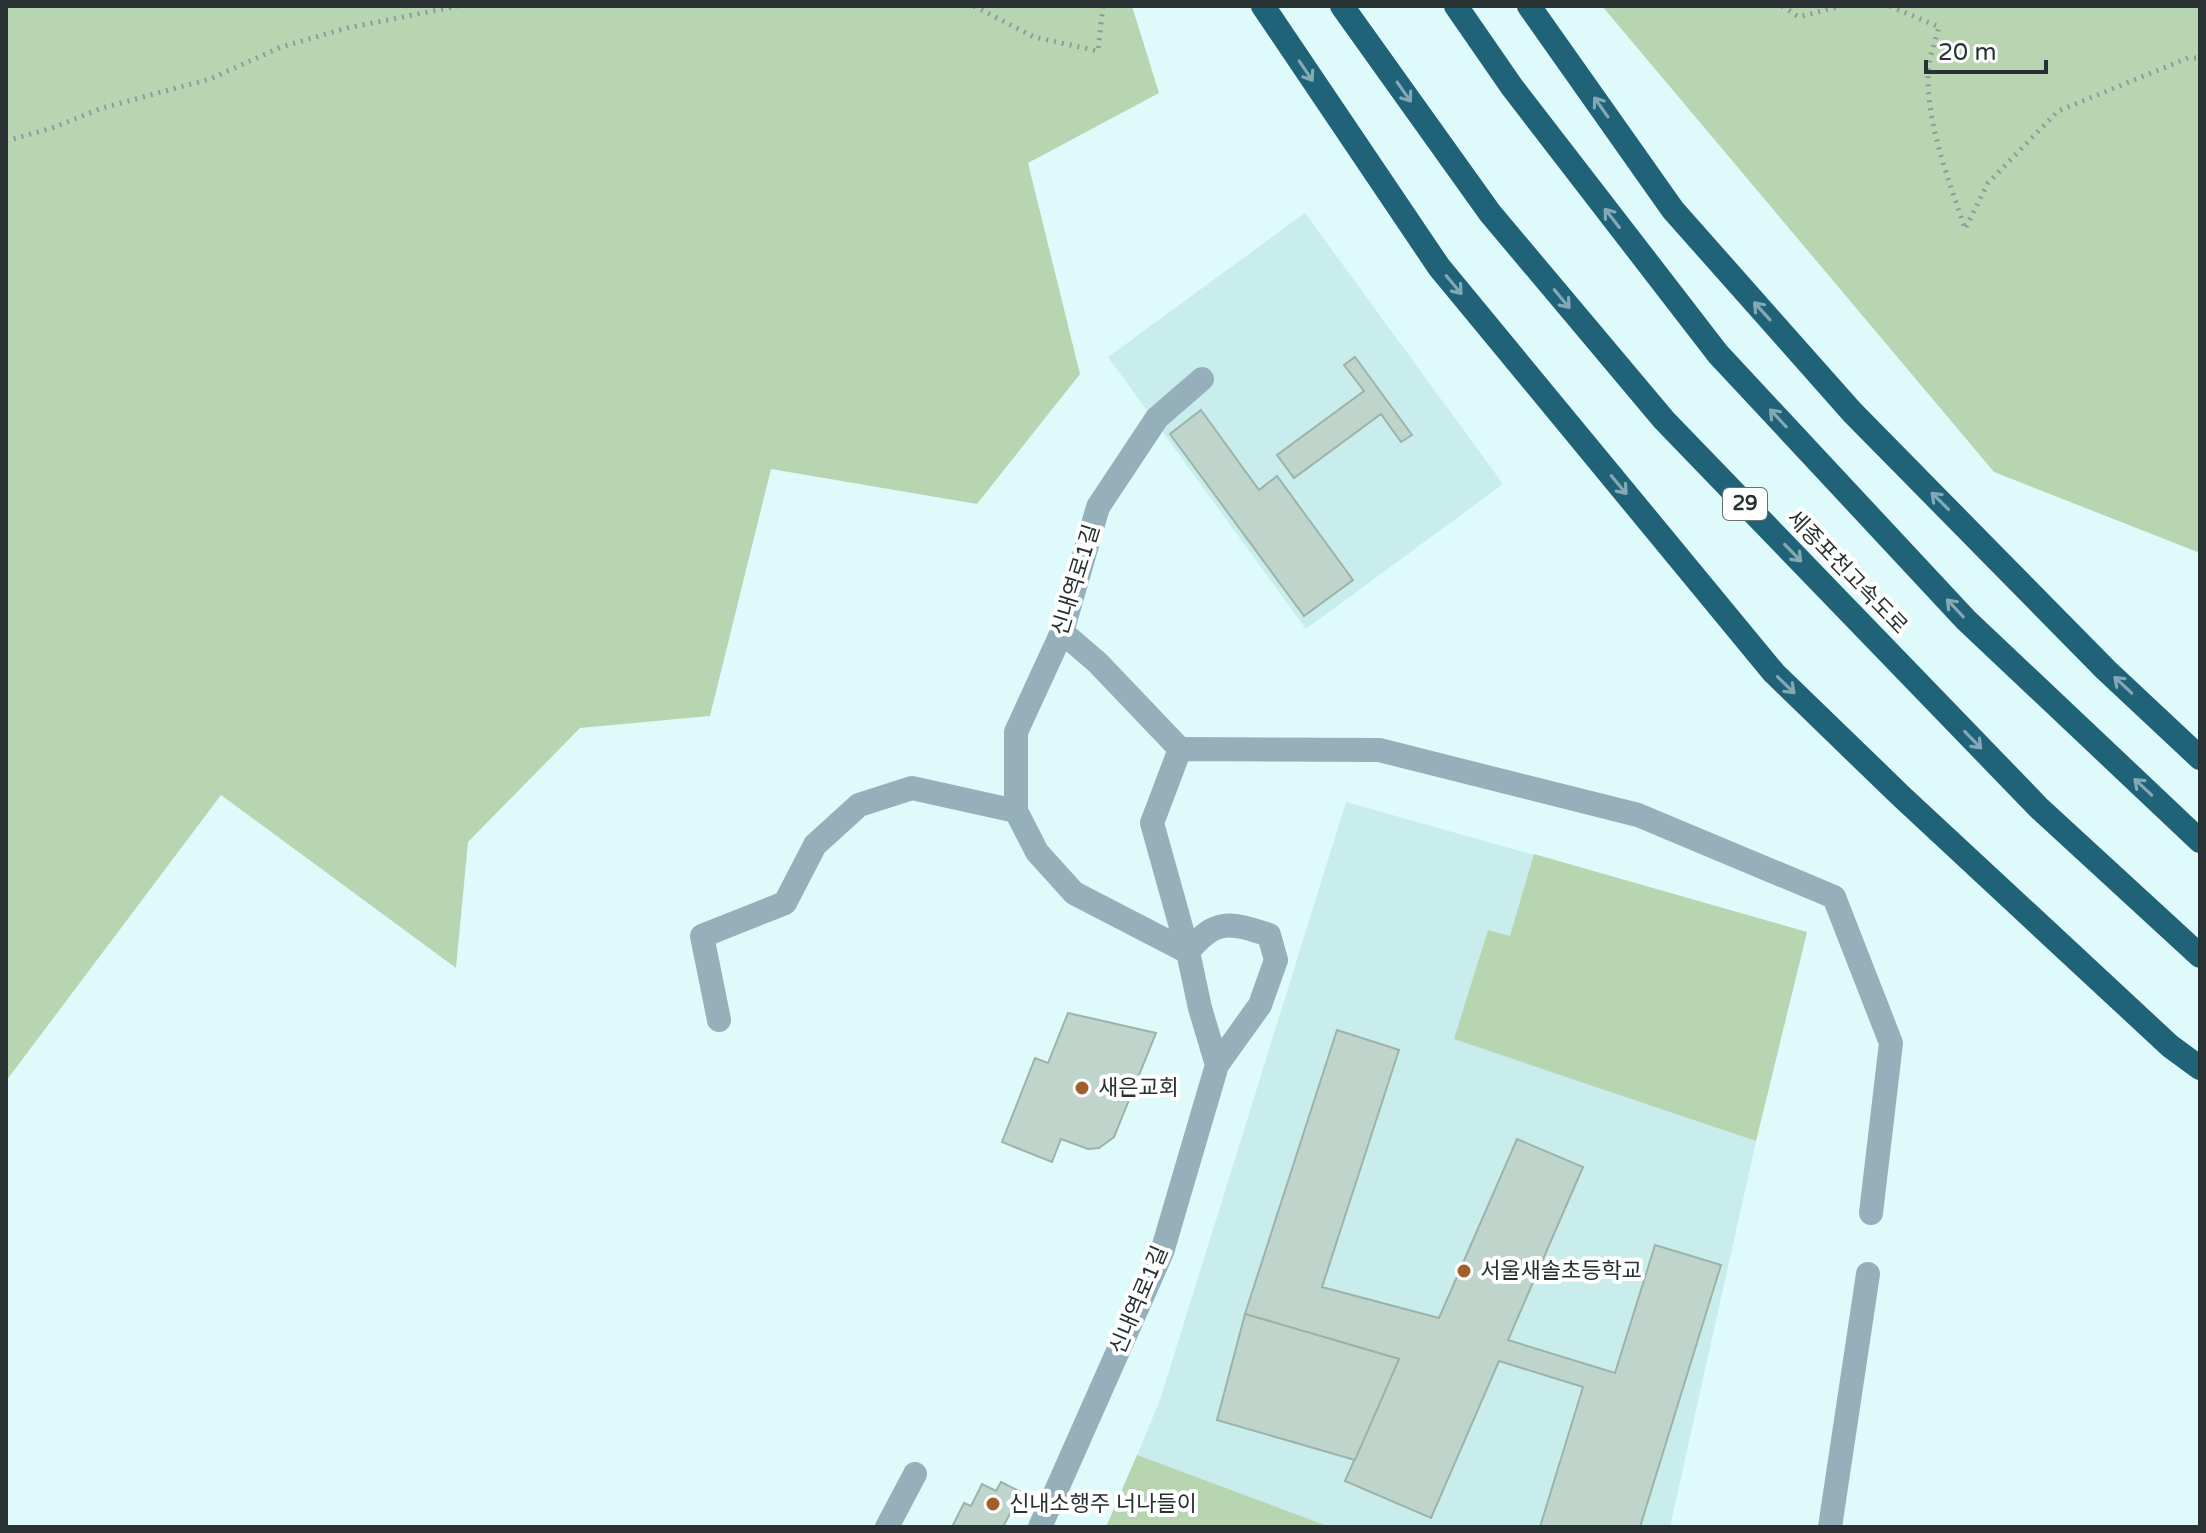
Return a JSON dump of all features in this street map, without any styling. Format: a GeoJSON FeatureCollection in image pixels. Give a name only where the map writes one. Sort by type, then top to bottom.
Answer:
{"type":"FeatureCollection","features":[{"type":"Feature","properties":{"kind":"highway"},"geometry":{"type":"LineString","coordinates":[[1263,6],[1439,267],[1774,673],[1924,818],[2170,1046],[2200,1068]]}},
{"type":"Feature","properties":{"kind":"highway","name":"세종포천고속도로"},"geometry":{"type":"LineString","coordinates":[[1342,6],[1490,213],[1664,420],[2039,808],[2200,956]]}},
{"type":"Feature","properties":{"kind":"highway"},"geometry":{"type":"LineString","coordinates":[[1456,6],[1512,87],[1718,354],[1966,620],[2200,841]]}},
{"type":"Feature","properties":{"kind":"highway"},"geometry":{"type":"LineString","coordinates":[[1529,6],[1673,210],[1842,400],[2106,670],[2200,758]]}},
{"type":"Feature","properties":{"kind":"street","name":"신내역로1길"},"geometry":{"type":"LineString","coordinates":[[1040,1527],[1162,1252],[1217,1065],[1260,1005],[1276,960],[1269,935],[1234,923],[1203,933],[1188,952],[1074,893],[1037,852],[1016,811],[1016,732],[1062,632],[1098,507],[1157,418],[1202,379]]}},
{"type":"Feature","properties":{"kind":"street"},"geometry":{"type":"LineString","coordinates":[[1062,632],[1098,663],[1180,749],[1379,750],[1638,815],[1834,897],[1891,1043],[1871,1213]]}},
{"type":"Feature","properties":{"kind":"street"},"geometry":{"type":"LineString","coordinates":[[1180,749],[1152,823],[1217,1065]]}},
{"type":"Feature","properties":{"kind":"street"},"geometry":{"type":"LineString","coordinates":[[719,1020],[702,936],[785,903],[815,845],[859,805],[912,788],[1016,811]]}},
{"type":"Feature","properties":{"kind":"street"},"geometry":{"type":"LineString","coordinates":[[1830,1527],[1868,1274]]}},
{"type":"Feature","properties":{"kind":"street"},"geometry":{"type":"LineString","coordinates":[[887,1527],[915,1474]]}},
{"type":"Feature","properties":{"kind":"path"},"geometry":{"type":"LineString","coordinates":[[6,141],[52,128],[102,108],[210,79],[281,47],[347,28],[458,6]]}},
{"type":"Feature","properties":{"kind":"path"},"geometry":{"type":"LineString","coordinates":[[974,6],[1034,37],[1098,51],[1103,6]]}},
{"type":"Feature","properties":{"kind":"path"},"geometry":{"type":"LineString","coordinates":[[1782,6],[1799,17],[1840,6]]}},
{"type":"Feature","properties":{"kind":"path"},"geometry":{"type":"LineString","coordinates":[[1890,6],[1939,27],[1929,65],[1932,116],[1944,167],[1965,229],[1988,183],[2058,111],[2188,58],[2200,58]]}},
{"type":"Feature","properties":{"kind":"shaded area"},"geometry":{"type":"Polygon","coordinates":[[[1305,213],[1503,484],[1306,629],[1108,357],[1305,213]]]}},
{"type":"Feature","properties":{"kind":"shaded area","name":"서울새솔초등학교"},"geometry":{"type":"Polygon","coordinates":[[[1346,802],[1807,932],[1756,1141],[1670,1527],[1107,1527],[1160,1400],[1346,802]]]}},
{"type":"Feature","properties":{"kind":"green space"},"geometry":{"type":"Polygon","coordinates":[[[6,6],[1132,6],[1159,93],[1028,163],[1080,374],[977,504],[771,469],[710,716],[580,728],[468,842],[456,968],[221,795],[6,1081],[6,6]]]}},
{"type":"Feature","properties":{"kind":"green space"},"geometry":{"type":"Polygon","coordinates":[[[1602,6],[2200,6],[2200,553],[1994,472],[1602,6]]]}},
{"type":"Feature","properties":{"kind":"green space"},"geometry":{"type":"Polygon","coordinates":[[[1534,854],[1807,932],[1756,1141],[1454,1039],[1488,930],[1510,936],[1534,854]]]}},
{"type":"Feature","properties":{"kind":"green space"},"geometry":{"type":"Polygon","coordinates":[[[1137,1455],[1330,1527],[1106,1527],[1137,1455]]]}},
{"type":"Feature","properties":{"kind":"building"},"geometry":{"type":"Polygon","coordinates":[[[1355,357],[1412,435],[1401,442],[1381,414],[1294,478],[1277,455],[1364,391],[1344,365],[1355,357]]]}},
{"type":"Feature","properties":{"kind":"building"},"geometry":{"type":"Polygon","coordinates":[[[1201,410],[1259,490],[1277,476],[1353,580],[1304,616],[1170,434],[1201,410]]]}},
{"type":"Feature","properties":{"kind":"building"},"geometry":{"type":"Polygon","coordinates":[[[1068,1013],[1156,1033],[1114,1137],[1099,1148],[1088,1149],[1061,1139],[1052,1162],[1002,1142],[1035,1058],[1048,1063],[1068,1013]]]}},
{"type":"Feature","properties":{"kind":"building"},"geometry":{"type":"Polygon","coordinates":[[[1337,1030],[1399,1050],[1322,1287],[1439,1318],[1517,1139],[1583,1167],[1508,1340],[1615,1373],[1655,1245],[1721,1265],[1640,1527],[1540,1527],[1583,1387],[1499,1361],[1431,1518],[1345,1481],[1399,1359],[1245,1314],[1337,1030]]]}},
{"type":"Feature","properties":{"kind":"building"},"geometry":{"type":"Polygon","coordinates":[[[1245,1314],[1399,1359],[1355,1460],[1217,1420],[1245,1314]]]}},
{"type":"Feature","properties":{"kind":"building","name":"신내소행주 너나들이"},"geometry":{"type":"Polygon","coordinates":[[[1001,1482],[1021,1492],[1003,1527],[952,1527],[964,1503],[971,1506],[982,1484],[996,1491],[1001,1482]]]}},
{"type":"Feature","properties":{"kind":"place","name":"새은교회"},"geometry":{"type":"Point","coordinates":[1082,1088]}},
{"type":"Feature","properties":{"kind":"place","name":"서울새솔초등학교"},"geometry":{"type":"Point","coordinates":[1464,1271]}},
{"type":"Feature","properties":{"kind":"place","name":"신내소행주 너나들이"},"geometry":{"type":"Point","coordinates":[993,1504]}}]}
